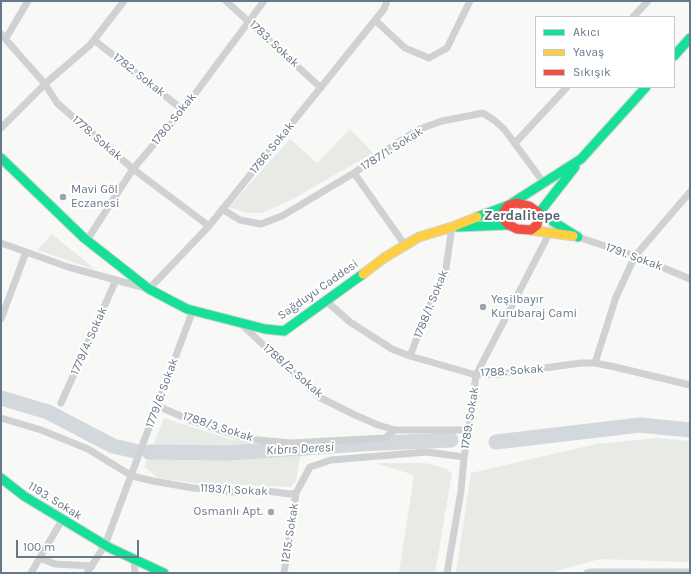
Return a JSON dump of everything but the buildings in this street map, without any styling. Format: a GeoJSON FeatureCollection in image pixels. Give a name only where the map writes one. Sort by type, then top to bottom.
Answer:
{"type":"FeatureCollection","features":[{"type":"Feature","properties":{"kind":"street"},"geometry":{"type":"LineString","coordinates":[[3,36],[28,1]]}},
{"type":"Feature","properties":{"kind":"street"},"geometry":{"type":"LineString","coordinates":[[1,128],[45,84],[90,45],[124,1]]}},
{"type":"Feature","properties":{"kind":"street","name":"1783. Sokak"},"geometry":{"type":"LineString","coordinates":[[226,1],[321,88]]}},
{"type":"Feature","properties":{"kind":"street","name":"1780. Sokak"},"geometry":{"type":"LineString","coordinates":[[87,240],[133,169],[183,110],[264,1]]}},
{"type":"Feature","properties":{"kind":"street","name":"1786. Sokak"},"geometry":{"type":"LineString","coordinates":[[149,289],[210,226],[222,209],[384,9],[387,1]]}},
{"type":"Feature","properties":{"kind":"street"},"geometry":{"type":"LineString","coordinates":[[375,20],[405,48],[429,58],[447,48],[470,1]]}},
{"type":"Feature","properties":{"kind":"street"},"geometry":{"type":"LineString","coordinates":[[634,16],[648,1]]}},
{"type":"Feature","properties":{"kind":"street","name":"1778. Sokak"},"geometry":{"type":"LineString","coordinates":[[3,36],[45,84],[57,103],[133,169],[210,226]]}},
{"type":"Feature","properties":{"kind":"street"},"geometry":{"type":"LineString","coordinates":[[675,55],[690,38]]}},
{"type":"Feature","properties":{"kind":"street","name":"1782. Sokak"},"geometry":{"type":"LineString","coordinates":[[94,40],[183,110]]}},
{"type":"Feature","properties":{"kind":"street"},"geometry":{"type":"LineString","coordinates":[[515,143],[566,88]]}},
{"type":"Feature","properties":{"kind":"street","name":"Sağduyu Caddesi"},"geometry":{"type":"LineString","coordinates":[[1,158],[87,240],[149,289],[187,309],[265,329],[284,330],[384,258],[405,245],[419,237],[452,227],[509,205],[581,159],[645,88]]}},
{"type":"Feature","properties":{"kind":"street","name":"1787/1. Sokak"},"geometry":{"type":"LineString","coordinates":[[222,209],[240,220],[261,224],[282,216],[354,173],[402,139],[420,129],[442,121],[483,113],[494,120],[515,143],[544,183]]}},
{"type":"Feature","properties":{"kind":"street"},"geometry":{"type":"LineString","coordinates":[[531,230],[537,225],[539,213],[581,159]]}},
{"type":"Feature","properties":{"kind":"street"},"geometry":{"type":"LineString","coordinates":[[354,173],[405,245]]}},
{"type":"Feature","properties":{"kind":"street"},"geometry":{"type":"LineString","coordinates":[[595,363],[616,297],[635,256],[690,192]]}},
{"type":"Feature","properties":{"kind":"street"},"geometry":{"type":"LineString","coordinates":[[509,225],[505,221],[504,211],[509,205],[522,203],[536,209],[539,213],[578,237]]}},
{"type":"Feature","properties":{"kind":"street"},"geometry":{"type":"LineString","coordinates":[[452,227],[509,225],[524,230],[550,232],[578,237]]}},
{"type":"Feature","properties":{"kind":"street","name":"1788/1. Sokak"},"geometry":{"type":"LineString","coordinates":[[410,356],[428,309],[445,275],[452,227]]}},
{"type":"Feature","properties":{"kind":"street","name":"1789. Sokak"},"geometry":{"type":"LineString","coordinates":[[447,573],[461,491],[464,457],[476,374],[550,232]]}},
{"type":"Feature","properties":{"kind":"street","name":"1791. Sokak"},"geometry":{"type":"LineString","coordinates":[[578,237],[635,256],[690,279]]}},
{"type":"Feature","properties":{"kind":"street"},"geometry":{"type":"LineString","coordinates":[[1,243],[68,267],[149,289]]}},
{"type":"Feature","properties":{"kind":"street"},"geometry":{"type":"LineString","coordinates":[[1,319],[26,252]]}},
{"type":"Feature","properties":{"kind":"street","name":"1779/4. Sokak"},"geometry":{"type":"LineString","coordinates":[[61,403],[116,280]]}},
{"type":"Feature","properties":{"kind":"street","name":"1788. Sokak"},"geometry":{"type":"LineString","coordinates":[[326,301],[350,322],[392,349],[410,356],[476,374],[500,374],[581,363],[595,363],[690,385]]}},
{"type":"Feature","properties":{"kind":"street","name":"1779/6. Sokak"},"geometry":{"type":"LineString","coordinates":[[87,573],[105,546],[193,310]]}},
{"type":"Feature","properties":{"kind":"street","name":"1788/2. Sokak"},"geometry":{"type":"LineString","coordinates":[[238,322],[319,396],[355,415],[378,425],[396,430],[469,430]]}},
{"type":"Feature","properties":{"kind":"street","name":"1788/3 Sokak"},"geometry":{"type":"LineString","coordinates":[[160,407],[192,421],[247,439],[291,443],[385,438],[396,430]]}},
{"type":"Feature","properties":{"kind":"street","name":"1193/1 Sokak"},"geometry":{"type":"LineString","coordinates":[[1,418],[41,430],[88,449],[132,476],[153,482],[232,492],[267,491],[290,494],[296,493]]}},
{"type":"Feature","properties":{"kind":"street"},"geometry":{"type":"LineString","coordinates":[[296,493],[310,467],[331,460],[427,452],[464,457]]}},
{"type":"Feature","properties":{"kind":"street","name":"1193. Sokak"},"geometry":{"type":"LineString","coordinates":[[1,478],[24,496],[105,546],[164,573]]}},
{"type":"Feature","properties":{"kind":"street","name":"1215. Sokak"},"geometry":{"type":"LineString","coordinates":[[284,573],[296,493]]}},
{"type":"Feature","properties":{"kind":"street"},"geometry":{"type":"LineString","coordinates":[[31,573],[62,520]]}},
{"type":"Feature","properties":{"kind":"street"},"geometry":{"type":"LineString","coordinates":[[40,558],[56,564],[92,566]]}},
{"type":"Feature","properties":{"kind":"street"},"geometry":{"type":"LineString","coordinates":[[134,560],[135,573]]}},
{"type":"Feature","properties":{"kind":"street"},"geometry":{"type":"LineString","coordinates":[[587,573],[623,571],[690,572]]}},
{"type":"Feature","properties":{"kind":"shaded area"},"geometry":{"type":"Polygon","coordinates":[[[350,129],[373,153],[289,201],[262,213],[247,213],[229,207],[290,139],[317,163],[350,129]]]}},
{"type":"Feature","properties":{"kind":"shaded area"},"geometry":{"type":"Polygon","coordinates":[[[52,234],[96,270],[37,250],[52,234]]]}},
{"type":"Feature","properties":{"kind":"shaded area"},"geometry":{"type":"Polygon","coordinates":[[[164,418],[226,438],[266,446],[312,448],[313,455],[300,457],[296,481],[291,487],[196,483],[158,478],[144,467],[164,418]]]}},
{"type":"Feature","properties":{"kind":"shaded area"},"geometry":{"type":"Polygon","coordinates":[[[657,438],[690,441],[690,562],[600,559],[549,573],[456,573],[471,473],[596,444],[657,438]]]}},
{"type":"Feature","properties":{"kind":"shaded area"},"geometry":{"type":"Polygon","coordinates":[[[375,463],[425,463],[444,468],[452,473],[435,573],[399,573],[414,475],[375,463]]]}},
{"type":"Feature","properties":{"kind":"waterway","name":"Kıbrıs Deresi"},"geometry":{"type":"LineString","coordinates":[[1,398],[48,412],[113,446],[135,451]]}},
{"type":"Feature","properties":{"kind":"waterway","name":"Kıbrıs Deresi"},"geometry":{"type":"LineString","coordinates":[[496,442],[640,425],[690,430]]}},
{"type":"Feature","properties":{"kind":"waterway","name":"Kıbrıs Deresi"},"geometry":{"type":"LineString","coordinates":[[149,452],[229,453],[361,444],[451,440]]}},
{"type":"Feature","properties":{"kind":"traffic: fast"},"geometry":{"type":"LineString","coordinates":[[675,55],[690,38]]}},
{"type":"Feature","properties":{"kind":"traffic: fast"},"geometry":{"type":"LineString","coordinates":[[477,217],[509,205],[581,159],[645,88]]}},
{"type":"Feature","properties":{"kind":"traffic: fast"},"geometry":{"type":"LineString","coordinates":[[1,158],[84,238],[149,289],[187,309],[265,329],[284,331],[363,274]]}},
{"type":"Feature","properties":{"kind":"traffic: fast"},"geometry":{"type":"LineString","coordinates":[[575,167],[539,213],[578,237]]}},
{"type":"Feature","properties":{"kind":"traffic: fast"},"geometry":{"type":"LineString","coordinates":[[458,227],[509,225]]}},
{"type":"Feature","properties":{"kind":"traffic: fast"},"geometry":{"type":"LineString","coordinates":[[1,478],[24,496],[110,548],[164,573]]}},
{"type":"Feature","properties":{"kind":"traffic: slow"},"geometry":{"type":"LineString","coordinates":[[363,274],[384,258],[419,237],[452,227],[477,217]]}},
{"type":"Feature","properties":{"kind":"traffic: slow"},"geometry":{"type":"LineString","coordinates":[[531,230],[573,236]]}},
{"type":"Feature","properties":{"kind":"traffic: jam"},"geometry":{"type":"LineString","coordinates":[[517,203],[529,206],[539,213],[537,225],[531,230],[517,229],[505,221],[504,211],[509,205],[517,203]]}},
{"type":"Feature","properties":{"kind":"place","name":"Mavi Göl Eczanesi"},"geometry":{"type":"Point","coordinates":[63,197]}},
{"type":"Feature","properties":{"kind":"place","name":"Yeşilbayır Kurubaraj Cami"},"geometry":{"type":"Point","coordinates":[483,307]}},
{"type":"Feature","properties":{"kind":"place","name":"Osmanlı Apt."},"geometry":{"type":"Point","coordinates":[271,512]}},
{"type":"Feature","properties":{"kind":"district","name":"Zerdalitepe"},"geometry":{"type":"Point","coordinates":[522,216]}}]}
